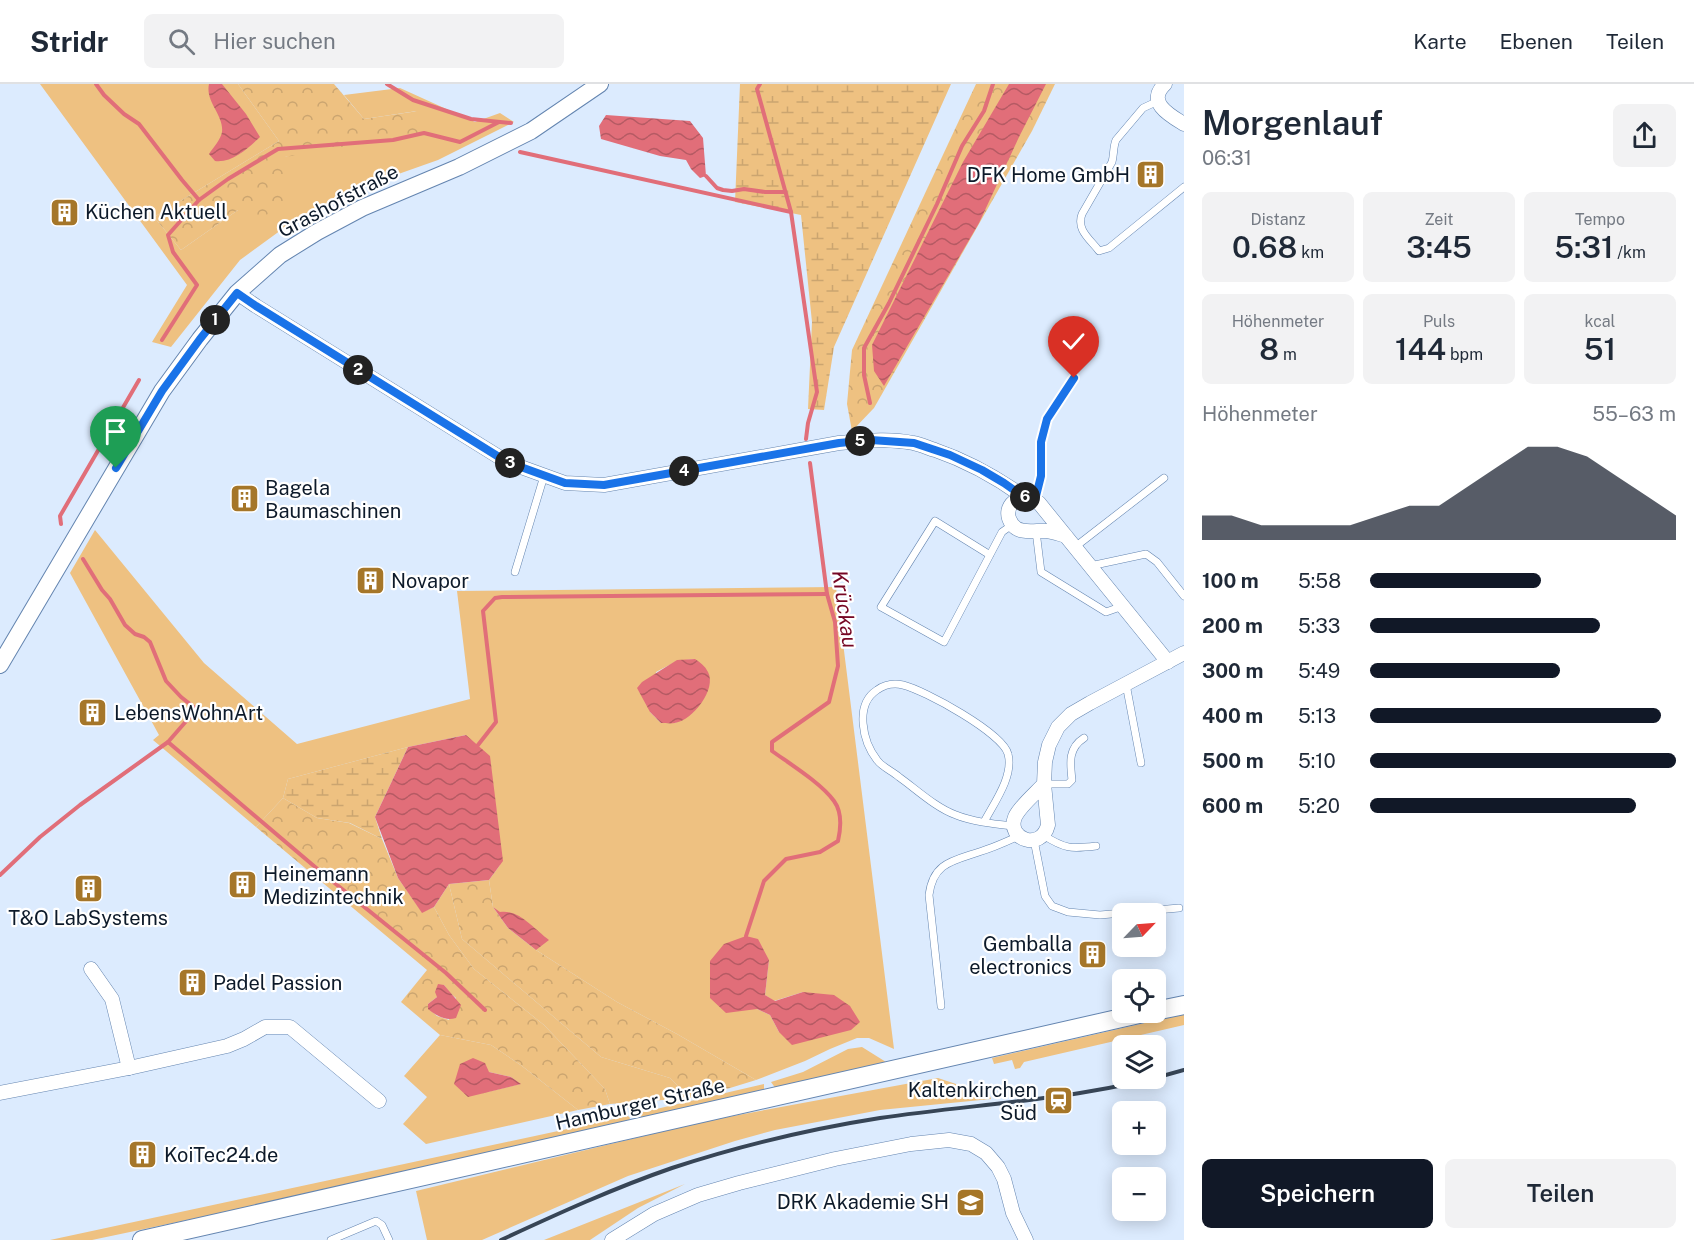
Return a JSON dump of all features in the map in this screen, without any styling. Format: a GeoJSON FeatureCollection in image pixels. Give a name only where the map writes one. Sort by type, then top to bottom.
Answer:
{"type":"FeatureCollection","features":[{"type":"Feature","properties":{"kind":"main road"},"geometry":{"type":"LineString","coordinates":[[1166,1009],[1184,1005]]}},
{"type":"Feature","properties":{"kind":"main road","name":"Hamburger Straße"},"geometry":{"type":"LineString","coordinates":[[142,1240],[1112,1020]]}},
{"type":"Feature","properties":{"kind":"street"},"geometry":{"type":"LineString","coordinates":[[1165,84],[1160,90],[1158,100],[1164,110],[1184,124]]}},
{"type":"Feature","properties":{"kind":"street","name":"Grashofstraße"},"geometry":{"type":"LineString","coordinates":[[0,665],[162,391],[237,293],[280,255],[317,232],[362,207],[459,167],[531,131],[590,87]]}},
{"type":"Feature","properties":{"kind":"street"},"geometry":{"type":"LineString","coordinates":[[237,293],[507,462],[565,483],[604,485],[839,443],[871,440],[914,443],[950,455],[982,470],[1029,498],[1070,542],[1168,662]]}},
{"type":"Feature","properties":{"kind":"street"},"geometry":{"type":"LineString","coordinates":[[1029,498],[1018,498],[1010,506],[1009,517],[1012,525],[1018,530],[1048,531],[1070,542]]}},
{"type":"Feature","properties":{"kind":"street"},"geometry":{"type":"LineString","coordinates":[[1044,784],[1016,815],[1017,831],[1024,839],[1039,837],[1048,825],[1044,784],[1045,762],[1048,745],[1058,728],[1071,714],[1184,653]]}},
{"type":"Feature","properties":{"kind":"street"},"geometry":{"type":"LineString","coordinates":[[91,969],[112,999],[129,1068]]}},
{"type":"Feature","properties":{"kind":"street"},"geometry":{"type":"LineString","coordinates":[[0,1093],[227,1046],[265,1027],[290,1027],[379,1101]]}},
{"type":"Feature","properties":{"kind":"street"},"geometry":{"type":"LineString","coordinates":[[612,1240],[654,1214],[698,1195],[835,1159],[911,1144],[948,1140],[970,1144],[986,1153],[998,1167],[1004,1179],[1013,1213],[1026,1240]]}},
{"type":"Feature","properties":{"kind":"lane"},"geometry":{"type":"LineString","coordinates":[[1158,100],[1143,108],[1116,140],[1112,162],[1082,214],[1079,221],[1080,228],[1099,250],[1104,250],[1184,187]]}},
{"type":"Feature","properties":{"kind":"lane"},"geometry":{"type":"LineString","coordinates":[[1029,498],[1041,476],[1041,442],[1047,419],[1074,378]]}},
{"type":"Feature","properties":{"kind":"lane"},"geometry":{"type":"LineString","coordinates":[[515,572],[544,476]]}},
{"type":"Feature","properties":{"kind":"lane"},"geometry":{"type":"LineString","coordinates":[[1070,542],[1164,478]]}},
{"type":"Feature","properties":{"kind":"lane"},"geometry":{"type":"LineString","coordinates":[[990,555],[935,521],[881,607],[944,642],[990,555],[1002,532],[1012,525]]}},
{"type":"Feature","properties":{"kind":"lane"},"geometry":{"type":"LineString","coordinates":[[1036,531],[1041,572],[1106,612],[1123,606]]}},
{"type":"Feature","properties":{"kind":"lane"},"geometry":{"type":"LineString","coordinates":[[1090,566],[1146,554],[1156,562],[1184,596]]}},
{"type":"Feature","properties":{"kind":"lane"},"geometry":{"type":"LineString","coordinates":[[984,822],[1008,771],[1008,752],[1003,744],[986,729],[912,688],[900,684],[887,685],[875,691],[867,700],[862,716],[868,747],[878,762],[955,815],[1017,831]]}},
{"type":"Feature","properties":{"kind":"lane"},"geometry":{"type":"LineString","coordinates":[[1126,684],[1141,763]]}},
{"type":"Feature","properties":{"kind":"lane"},"geometry":{"type":"LineString","coordinates":[[1044,784],[1068,784],[1072,780],[1070,758],[1072,750],[1084,738]]}},
{"type":"Feature","properties":{"kind":"lane"},"geometry":{"type":"LineString","coordinates":[[941,1006],[929,895],[932,879],[941,867],[957,858],[992,848],[1017,831]]}},
{"type":"Feature","properties":{"kind":"lane"},"geometry":{"type":"LineString","coordinates":[[1096,846],[1073,849],[1039,837],[1045,896],[1052,906],[1068,912],[1100,915],[1179,908]]}},
{"type":"Feature","properties":{"kind":"lane"},"geometry":{"type":"LineString","coordinates":[[331,1240],[376,1221],[382,1225],[389,1240]]}},
{"type":"Feature","properties":{"kind":"green space"},"geometry":{"type":"Polygon","coordinates":[[[40,84],[238,84],[279,141],[154,217],[181,250],[238,210],[285,157],[417,111],[364,119],[344,95],[400,88],[475,122],[500,113],[514,122],[438,160],[356,189],[299,217],[240,260],[171,347],[152,342],[187,285],[40,84]]]}},
{"type":"Feature","properties":{"kind":"green space"},"geometry":{"type":"Polygon","coordinates":[[[238,84],[334,84],[364,119],[418,111],[418,135],[285,157],[286,204],[261,218],[238,210],[181,250],[154,217],[279,141],[238,84]]]}},
{"type":"Feature","properties":{"kind":"green space"},"geometry":{"type":"Polygon","coordinates":[[[740,84],[951,84],[834,347],[824,410],[808,409],[812,322],[801,215],[735,202],[740,84]]]}},
{"type":"Feature","properties":{"kind":"green space"},"geometry":{"type":"Polygon","coordinates":[[[976,84],[1055,84],[1032,131],[874,408],[852,431],[847,404],[852,350],[976,84]]]}},
{"type":"Feature","properties":{"kind":"green space"},"geometry":{"type":"Polygon","coordinates":[[[95,530],[204,663],[297,744],[470,699],[457,591],[836,587],[894,1049],[869,1038],[857,1038],[756,1080],[617,1002],[536,950],[493,907],[489,880],[500,865],[466,735],[408,747],[288,779],[283,798],[256,827],[153,740],[159,735],[70,573],[95,530]],[[694,659],[677,661],[656,672],[650,712],[661,723],[676,723],[694,659]],[[769,959],[757,1009],[770,1015],[779,1032],[803,992],[774,1001],[765,995],[769,959]]]}},
{"type":"Feature","properties":{"kind":"green space"},"geometry":{"type":"Polygon","coordinates":[[[408,747],[375,817],[382,839],[350,823],[317,818],[283,798],[288,779],[408,747]]]}},
{"type":"Feature","properties":{"kind":"green space"},"geometry":{"type":"Polygon","coordinates":[[[283,798],[317,818],[349,823],[382,839],[398,878],[422,912],[434,907],[449,935],[474,969],[544,1025],[605,1089],[610,1104],[578,1110],[491,1045],[440,1035],[401,1002],[427,970],[256,827],[283,798]],[[444,985],[437,997],[428,1004],[428,1008],[437,1016],[449,1020],[456,998],[444,985]]]}},
{"type":"Feature","properties":{"kind":"green space"},"geometry":{"type":"Polygon","coordinates":[[[489,880],[493,907],[508,928],[536,950],[617,1002],[756,1080],[690,1098],[670,1078],[601,1057],[462,939],[449,884],[489,880]]]}},
{"type":"Feature","properties":{"kind":"green space"},"geometry":{"type":"Polygon","coordinates":[[[449,884],[462,939],[601,1057],[670,1078],[690,1098],[610,1104],[605,1089],[544,1025],[474,969],[449,935],[434,907],[449,884]]]}},
{"type":"Feature","properties":{"kind":"green space"},"geometry":{"type":"Polygon","coordinates":[[[1184,1014],[1184,1025],[1141,1035],[1112,1035],[1112,1042],[1024,1062],[1020,1068],[1015,1069],[1012,1060],[994,1064],[992,1058],[1145,1023],[1166,1023],[1166,1018],[1184,1014]]]}},
{"type":"Feature","properties":{"kind":"green space"},"geometry":{"type":"Polygon","coordinates":[[[440,1035],[491,1045],[578,1110],[426,1144],[403,1124],[427,1097],[404,1076],[440,1035]],[[489,1072],[487,1092],[520,1084],[511,1077],[489,1072]]]}},
{"type":"Feature","properties":{"kind":"green space"},"geometry":{"type":"Polygon","coordinates":[[[862,1047],[886,1062],[776,1089],[771,1082],[803,1072],[848,1049],[862,1047]]]}},
{"type":"Feature","properties":{"kind":"green space"},"geometry":{"type":"Polygon","coordinates":[[[938,1078],[989,1093],[991,1099],[880,1110],[775,1130],[628,1176],[482,1240],[427,1240],[416,1191],[706,1121],[938,1078]]]}},
{"type":"Feature","properties":{"kind":"green space"},"geometry":{"type":"Polygon","coordinates":[[[764,1084],[764,1092],[642,1119],[639,1113],[764,1084]]]}},
{"type":"Feature","properties":{"kind":"green space"},"geometry":{"type":"Polygon","coordinates":[[[628,1116],[630,1118],[628,1123],[353,1185],[92,1240],[50,1240],[628,1116]]]}},
{"type":"Feature","properties":{"kind":"green space"},"geometry":{"type":"Polygon","coordinates":[[[685,1184],[638,1208],[590,1240],[544,1240],[685,1184]]]}},
{"type":"Feature","properties":{"kind":"water"},"geometry":{"type":"Polygon","coordinates":[[[209,84],[222,84],[246,114],[260,137],[240,154],[228,160],[215,161],[209,154],[219,140],[222,126],[208,91],[209,84]]]}},
{"type":"Feature","properties":{"kind":"water"},"geometry":{"type":"Polygon","coordinates":[[[1009,84],[1046,84],[979,223],[884,386],[874,371],[872,345],[963,162],[1009,84]]]}},
{"type":"Feature","properties":{"kind":"water"},"geometry":{"type":"Polygon","coordinates":[[[606,115],[690,121],[703,138],[706,176],[700,178],[686,160],[660,156],[601,139],[599,126],[606,115]]]}},
{"type":"Feature","properties":{"kind":"water"},"geometry":{"type":"Polygon","coordinates":[[[695,659],[708,672],[710,679],[702,703],[682,721],[661,723],[650,712],[637,688],[642,682],[677,660],[695,659]]]}},
{"type":"Feature","properties":{"kind":"water"},"geometry":{"type":"Polygon","coordinates":[[[466,735],[490,756],[503,861],[489,880],[449,884],[434,907],[422,913],[398,878],[375,817],[408,747],[466,735]]]}},
{"type":"Feature","properties":{"kind":"water"},"geometry":{"type":"Polygon","coordinates":[[[493,907],[500,912],[520,917],[549,940],[536,950],[508,928],[493,907]]]}},
{"type":"Feature","properties":{"kind":"water"},"geometry":{"type":"Polygon","coordinates":[[[746,936],[758,939],[769,960],[765,995],[775,1001],[803,992],[834,995],[850,1006],[860,1022],[851,1030],[792,1045],[779,1032],[770,1015],[757,1009],[726,1013],[710,998],[710,961],[724,944],[746,936]]]}},
{"type":"Feature","properties":{"kind":"water"},"geometry":{"type":"Polygon","coordinates":[[[438,984],[444,985],[461,1005],[456,1018],[441,1017],[428,1009],[428,1004],[437,997],[435,992],[438,984]]]}},
{"type":"Feature","properties":{"kind":"water"},"geometry":{"type":"Polygon","coordinates":[[[473,1058],[485,1063],[489,1072],[511,1077],[521,1084],[468,1097],[454,1084],[460,1064],[473,1058]]]}},
{"type":"Feature","properties":{"kind":"waterway"},"geometry":{"type":"LineString","coordinates":[[96,84],[124,114],[139,124],[199,200]]}},
{"type":"Feature","properties":{"kind":"waterway"},"geometry":{"type":"LineString","coordinates":[[387,84],[413,100],[471,119],[511,123]]}},
{"type":"Feature","properties":{"kind":"waterway","name":"Krückau"},"geometry":{"type":"LineString","coordinates":[[760,84],[757,89],[791,212],[817,392],[806,439]]}},
{"type":"Feature","properties":{"kind":"waterway"},"geometry":{"type":"LineString","coordinates":[[870,403],[864,375],[864,348],[889,303],[962,146],[984,111],[993,84]]}},
{"type":"Feature","properties":{"kind":"waterway"},"geometry":{"type":"LineString","coordinates":[[162,340],[197,285],[173,252],[168,235],[199,200],[228,179],[278,149],[393,140],[424,133],[460,142],[499,122]]}},
{"type":"Feature","properties":{"kind":"waterway"},"geometry":{"type":"LineString","coordinates":[[520,152],[791,212]]}},
{"type":"Feature","properties":{"kind":"waterway"},"geometry":{"type":"LineString","coordinates":[[706,176],[717,188],[723,190],[785,192]]}},
{"type":"Feature","properties":{"kind":"waterway"},"geometry":{"type":"LineString","coordinates":[[61,524],[60,516],[139,380]]}},
{"type":"Feature","properties":{"kind":"waterway","name":"Krückau"},"geometry":{"type":"LineString","coordinates":[[746,936],[764,881],[786,859],[820,852],[838,841],[840,831],[840,820],[834,801],[805,774],[772,751],[772,742],[829,702],[838,666],[835,622],[827,594],[810,463]]}},
{"type":"Feature","properties":{"kind":"waterway"},"geometry":{"type":"LineString","coordinates":[[83,559],[125,625],[135,634],[150,642],[166,681],[195,708],[195,711],[168,742],[321,872],[446,973],[485,1010]]}},
{"type":"Feature","properties":{"kind":"waterway"},"geometry":{"type":"LineString","coordinates":[[478,745],[496,722],[483,611],[495,598],[827,594]]}},
{"type":"Feature","properties":{"kind":"waterway"},"geometry":{"type":"LineString","coordinates":[[0,875],[40,837],[80,805],[168,742]]}},
{"type":"Feature","properties":{"kind":"railway"},"geometry":{"type":"LineString","coordinates":[[501,1240],[650,1176],[723,1152],[775,1139],[880,1118],[1033,1100],[1109,1088],[1184,1070]]}},
{"type":"Feature","properties":{"kind":"place","name":"DFK Home GmbH"},"geometry":{"type":"Point","coordinates":[1151,175]}},
{"type":"Feature","properties":{"kind":"place","name":"Küchen Aktuell"},"geometry":{"type":"Point","coordinates":[64,212]}},
{"type":"Feature","properties":{"kind":"place","name":"Bagela Baumaschinen"},"geometry":{"type":"Point","coordinates":[244,499]}},
{"type":"Feature","properties":{"kind":"place","name":"Novapor"},"geometry":{"type":"Point","coordinates":[370,581]}},
{"type":"Feature","properties":{"kind":"place","name":"LebensWohnArt"},"geometry":{"type":"Point","coordinates":[93,713]}},
{"type":"Feature","properties":{"kind":"place","name":"Heinemann Medizintechnik"},"geometry":{"type":"Point","coordinates":[242,885]}},
{"type":"Feature","properties":{"kind":"place","name":"T&O LabSystems"},"geometry":{"type":"Point","coordinates":[88,888]}},
{"type":"Feature","properties":{"kind":"place","name":"Gemballa electronics"},"geometry":{"type":"Point","coordinates":[1093,955]}},
{"type":"Feature","properties":{"kind":"place","name":"Padel Passion"},"geometry":{"type":"Point","coordinates":[192,983]}},
{"type":"Feature","properties":{"kind":"place","name":"Kaltenkirchen Süd"},"geometry":{"type":"Point","coordinates":[1058,1101]}},
{"type":"Feature","properties":{"kind":"place","name":"KoiTec24.de"},"geometry":{"type":"Point","coordinates":[143,1155]}},
{"type":"Feature","properties":{"kind":"place","name":"DRK Akademie SH"},"geometry":{"type":"Point","coordinates":[970,1202]}},
{"type":"Feature","properties":{"kind":"route"},"geometry":{"type":"LineString","coordinates":[[116,468],[162,391],[237,293],[507,462],[565,483],[604,485],[839,443],[871,440],[914,443],[950,455],[982,470],[1024,497],[1035,500],[1041,476],[1041,442],[1047,419],[1074,378]]}}]}
